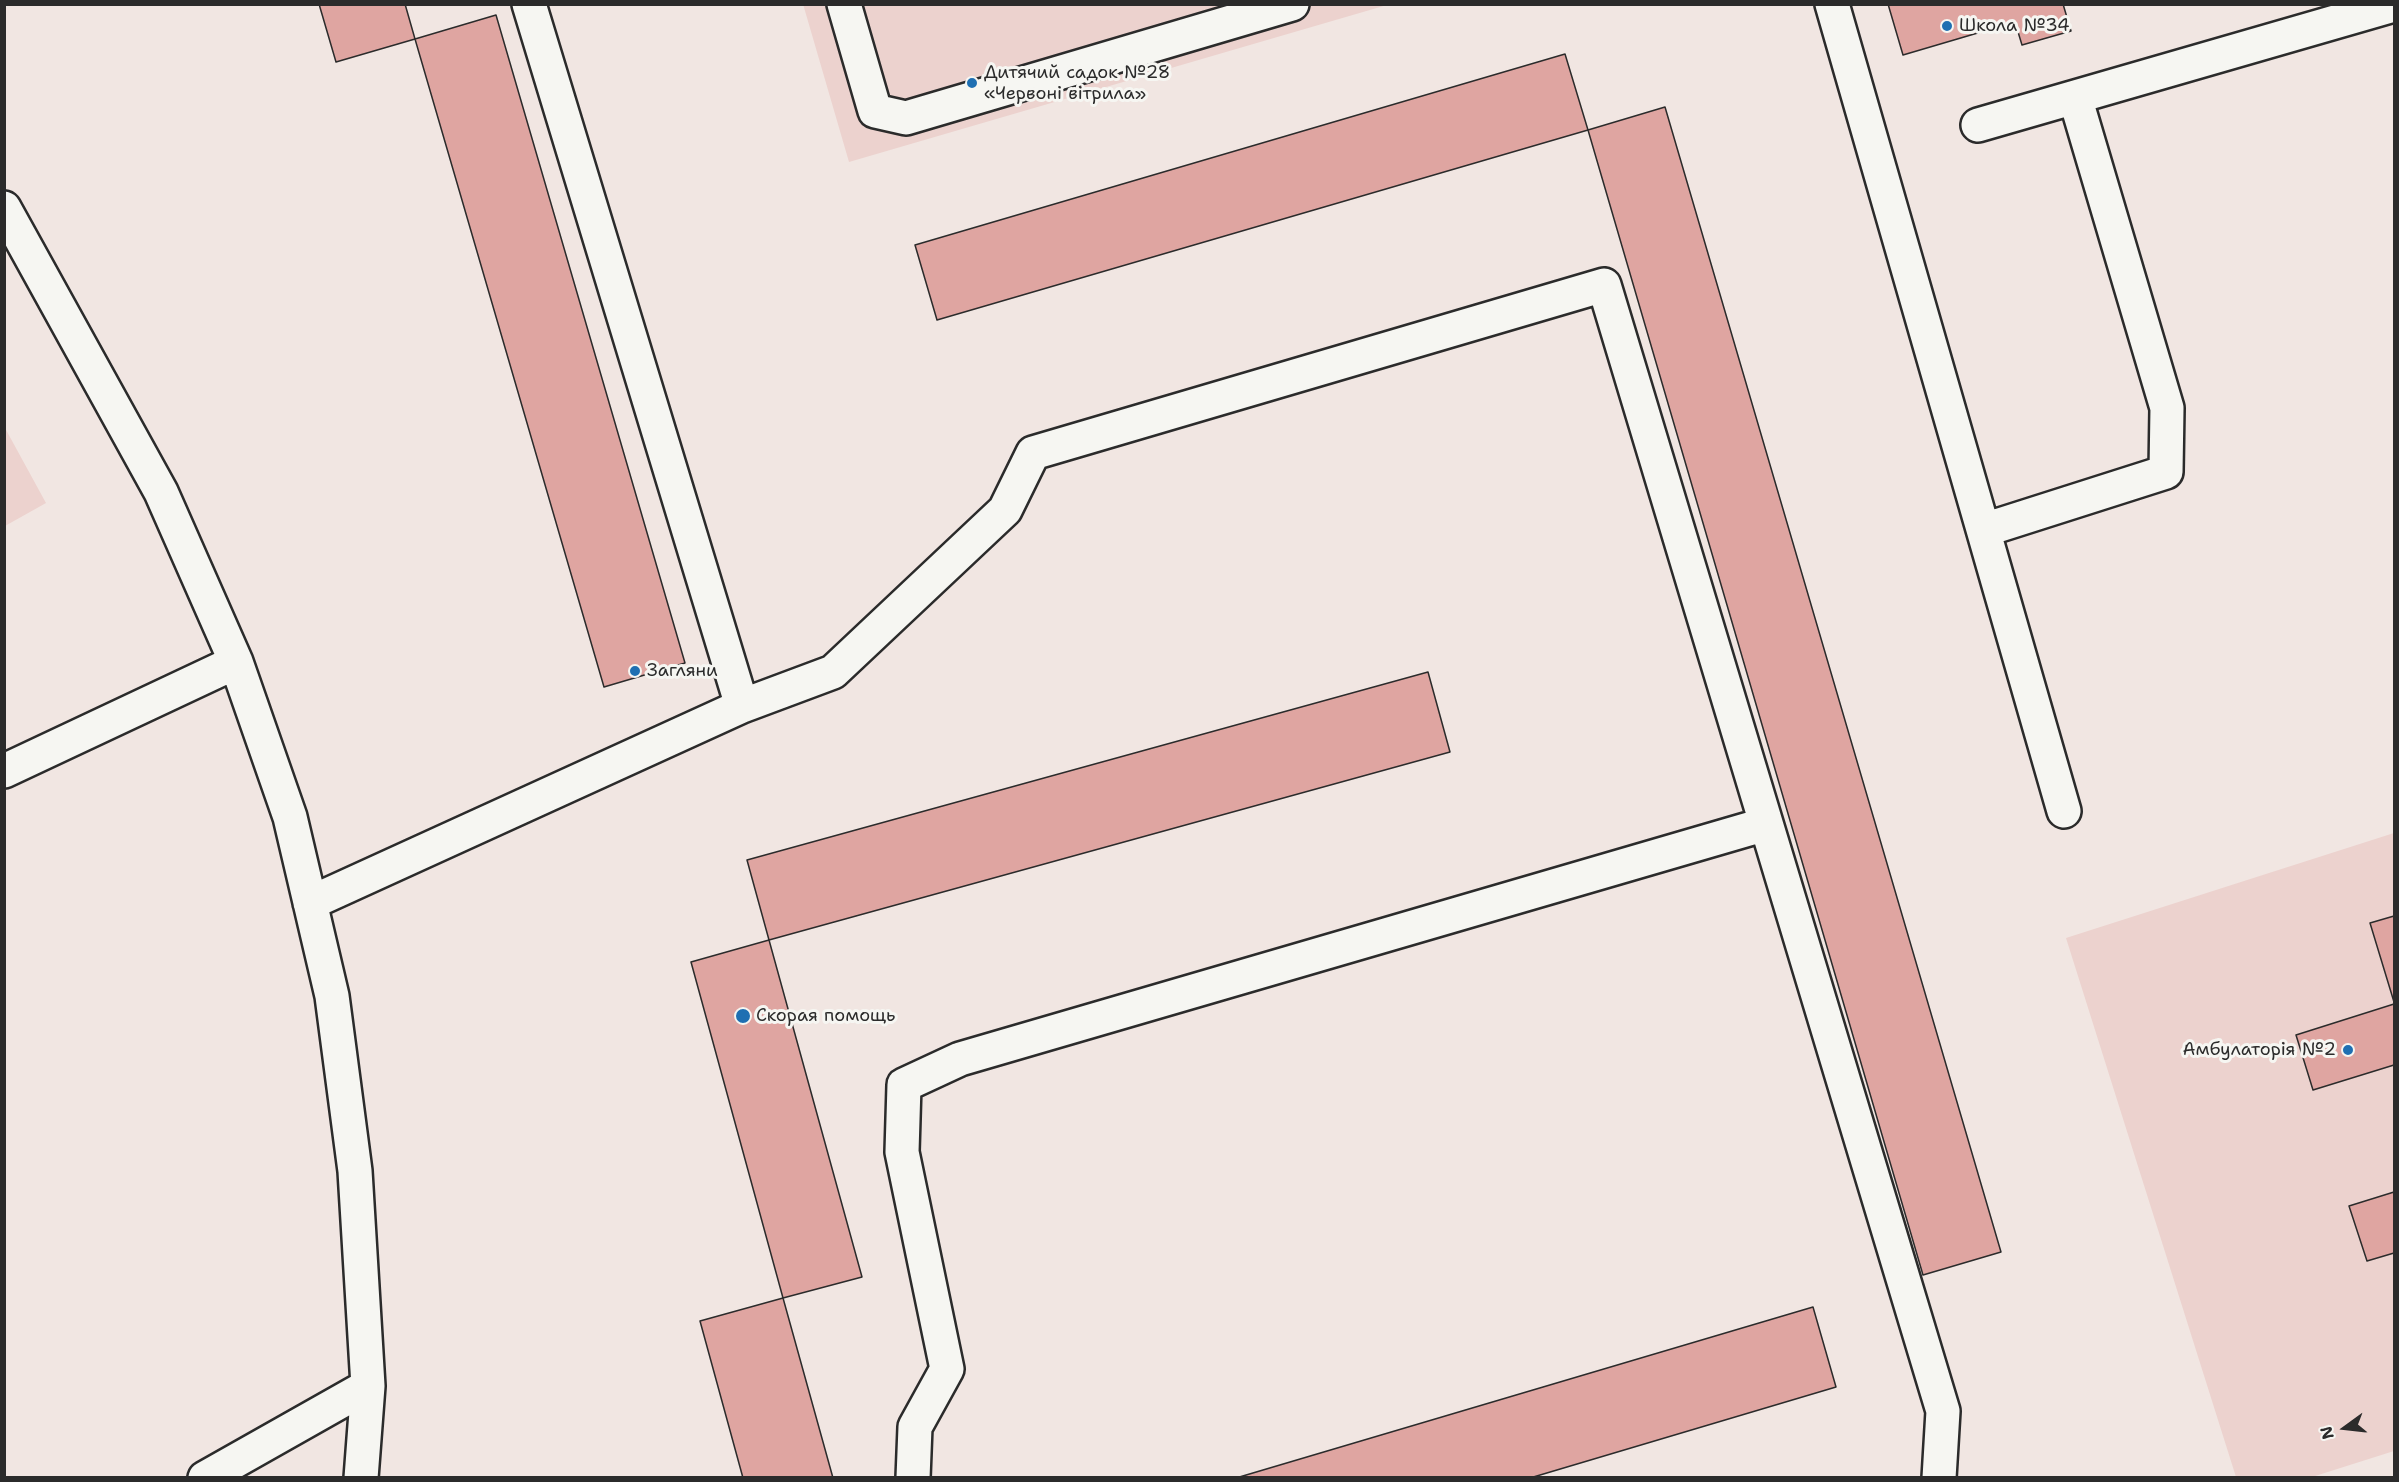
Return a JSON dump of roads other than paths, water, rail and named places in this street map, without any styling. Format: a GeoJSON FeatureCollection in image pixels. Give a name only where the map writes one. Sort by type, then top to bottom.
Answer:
{"type":"FeatureCollection","features":[{"type":"Feature","properties":{"kind":"street"},"geometry":{"type":"LineString","coordinates":[[529,4],[742,706]]}},
{"type":"Feature","properties":{"kind":"street"},"geometry":{"type":"LineString","coordinates":[[844,4],[875,111],[906,118],[1292,4]]}},
{"type":"Feature","properties":{"kind":"street"},"geometry":{"type":"LineString","coordinates":[[1832,4],[2064,811]]}},
{"type":"Feature","properties":{"kind":"street"},"geometry":{"type":"LineString","coordinates":[[1978,125],[2394,5]]}},
{"type":"Feature","properties":{"kind":"street"},"geometry":{"type":"LineString","coordinates":[[1984,530],[2166,472],[2167,408],[2075,97]]}},
{"type":"Feature","properties":{"kind":"street"},"geometry":{"type":"LineString","coordinates":[[4,208],[160,492],[236,662],[290,817],[332,996],[356,1171],[368,1386],[361,1478]]}},
{"type":"Feature","properties":{"kind":"street"},"geometry":{"type":"LineString","coordinates":[[310,903],[742,706],[833,672],[1005,510],[1033,453],[1604,285],[1943,1411],[1939,1478]]}},
{"type":"Feature","properties":{"kind":"street"},"geometry":{"type":"LineString","coordinates":[[4,771],[236,662]]}},
{"type":"Feature","properties":{"kind":"street"},"geometry":{"type":"LineString","coordinates":[[914,1478],[915,1427],[947,1369],[902,1152],[904,1085],[960,1059],[1766,824]]}},
{"type":"Feature","properties":{"kind":"street"},"geometry":{"type":"LineString","coordinates":[[205,1478],[368,1386]]}},
{"type":"Feature","properties":{"kind":"place","name":"Школа №34"},"geometry":{"type":"Point","coordinates":[1947,26]}},
{"type":"Feature","properties":{"kind":"place","name":"Дитячий садок №28 «Червоні вітрила»"},"geometry":{"type":"Point","coordinates":[972,83]}},
{"type":"Feature","properties":{"kind":"place","name":"Загляни"},"geometry":{"type":"Point","coordinates":[635,671]}},
{"type":"Feature","properties":{"kind":"place","name":"Скорая помощь"},"geometry":{"type":"Point","coordinates":[743,1016]}},
{"type":"Feature","properties":{"kind":"place","name":"Амбулаторія №2"},"geometry":{"type":"Point","coordinates":[2348,1050]}}]}
